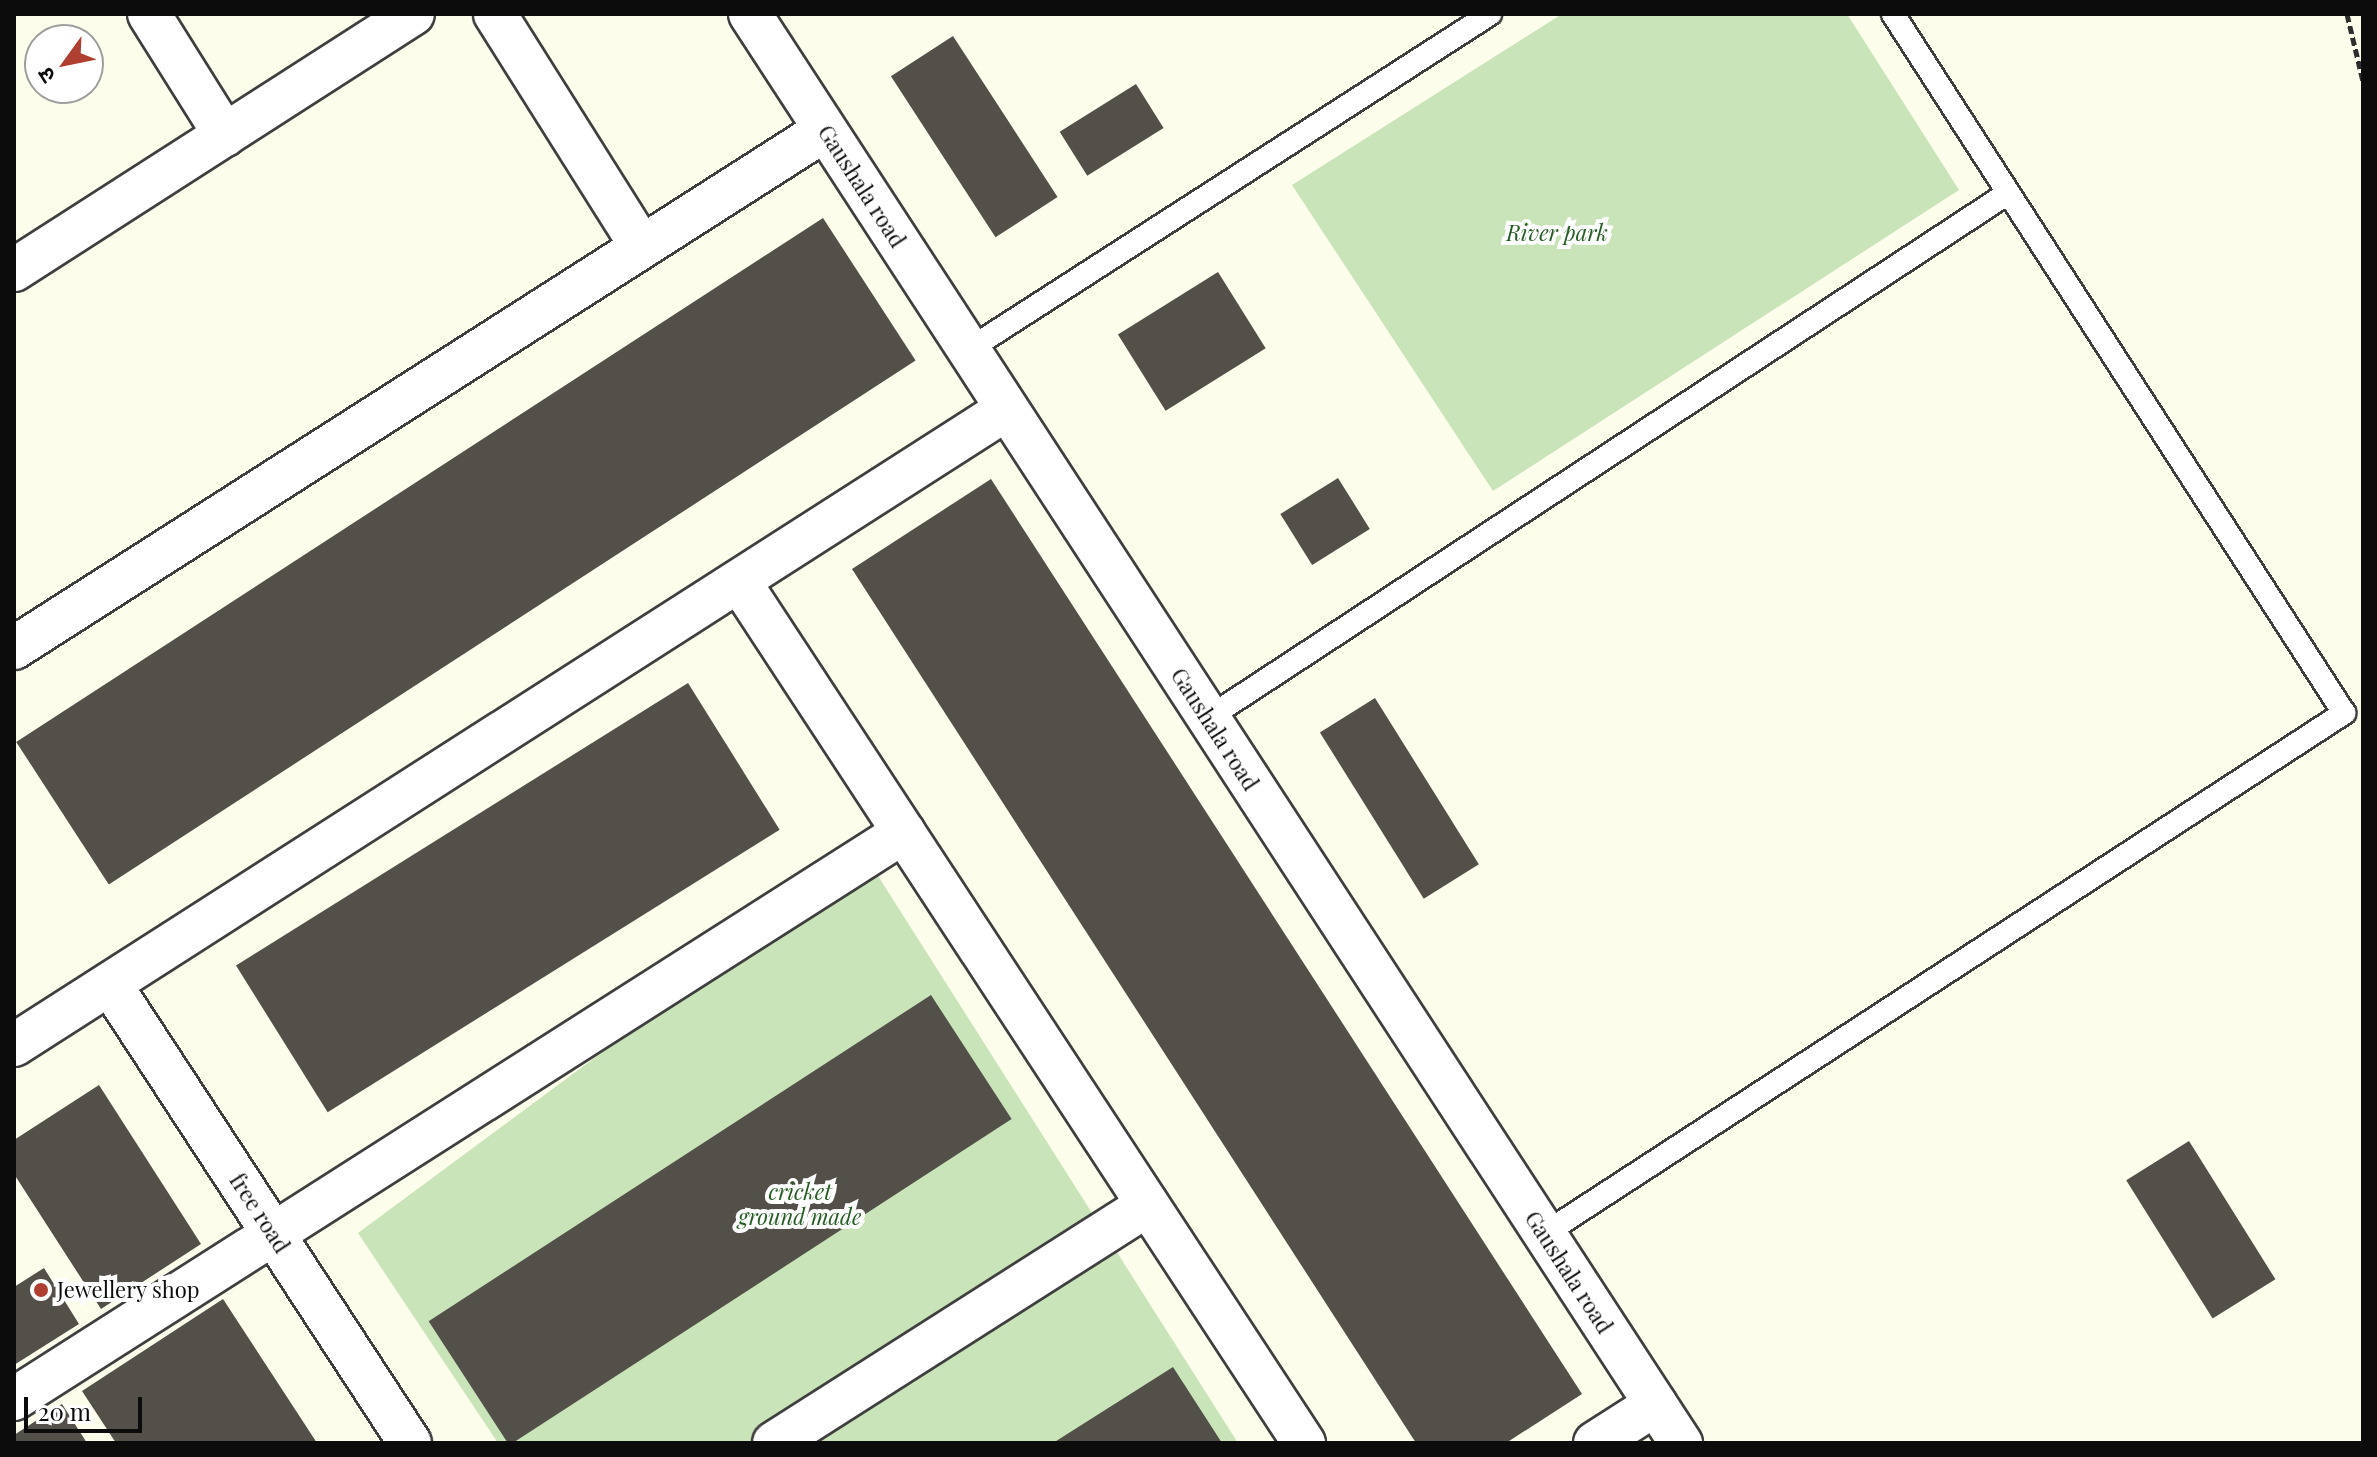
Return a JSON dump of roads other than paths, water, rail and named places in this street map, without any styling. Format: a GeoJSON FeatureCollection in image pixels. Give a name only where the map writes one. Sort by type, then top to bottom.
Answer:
{"type":"FeatureCollection","features":[{"type":"Feature","properties":{"kind":"street"},"geometry":{"type":"LineString","coordinates":[[149,14],[225,135]]}},
{"type":"Feature","properties":{"kind":"street"},"geometry":{"type":"LineString","coordinates":[[14,270],[413,14]]}},
{"type":"Feature","properties":{"kind":"street"},"geometry":{"type":"LineString","coordinates":[[495,14],[642,247]]}},
{"type":"Feature","properties":{"kind":"street","name":"Gaushala road"},"geometry":{"type":"LineString","coordinates":[[750,14],[1681,1443]]}},
{"type":"Feature","properties":{"kind":"street"},"geometry":{"type":"LineString","coordinates":[[14,648],[825,130]]}},
{"type":"Feature","properties":{"kind":"street"},"geometry":{"type":"LineString","coordinates":[[14,1045],[1007,409]]}},
{"type":"Feature","properties":{"kind":"street"},"geometry":{"type":"LineString","coordinates":[[739,581],[1304,1443]]}},
{"type":"Feature","properties":{"kind":"street"},"geometry":{"type":"LineString","coordinates":[[14,1399],[904,832]]}},
{"type":"Feature","properties":{"kind":"street","name":"free road"},"geometry":{"type":"LineString","coordinates":[[110,984],[410,1443]]}},
{"type":"Feature","properties":{"kind":"street"},"geometry":{"type":"LineString","coordinates":[[774,1443],[1148,1205]]}},
{"type":"Feature","properties":{"kind":"street"},"geometry":{"type":"LineString","coordinates":[[1595,1443],[1656,1404]]}},
{"type":"Feature","properties":{"kind":"lane"},"geometry":{"type":"LineString","coordinates":[[968,350],[1490,14]]}},
{"type":"Feature","properties":{"kind":"lane"},"geometry":{"type":"LineString","coordinates":[[1544,1234],[2344,713],[1893,14]]}},
{"type":"Feature","properties":{"kind":"lane"},"geometry":{"type":"LineString","coordinates":[[1208,718],[2008,193]]}},
{"type":"Feature","properties":{"kind":"place","name":"Jewellery shop"},"geometry":{"type":"Point","coordinates":[41,1290]}},
{"type":"Feature","properties":{"kind":"park label","name":"River park"},"geometry":{"type":"Point","coordinates":[1557,233]}},
{"type":"Feature","properties":{"kind":"park label","name":"cricket ground made"},"geometry":{"type":"Point","coordinates":[800,1204]}}]}
